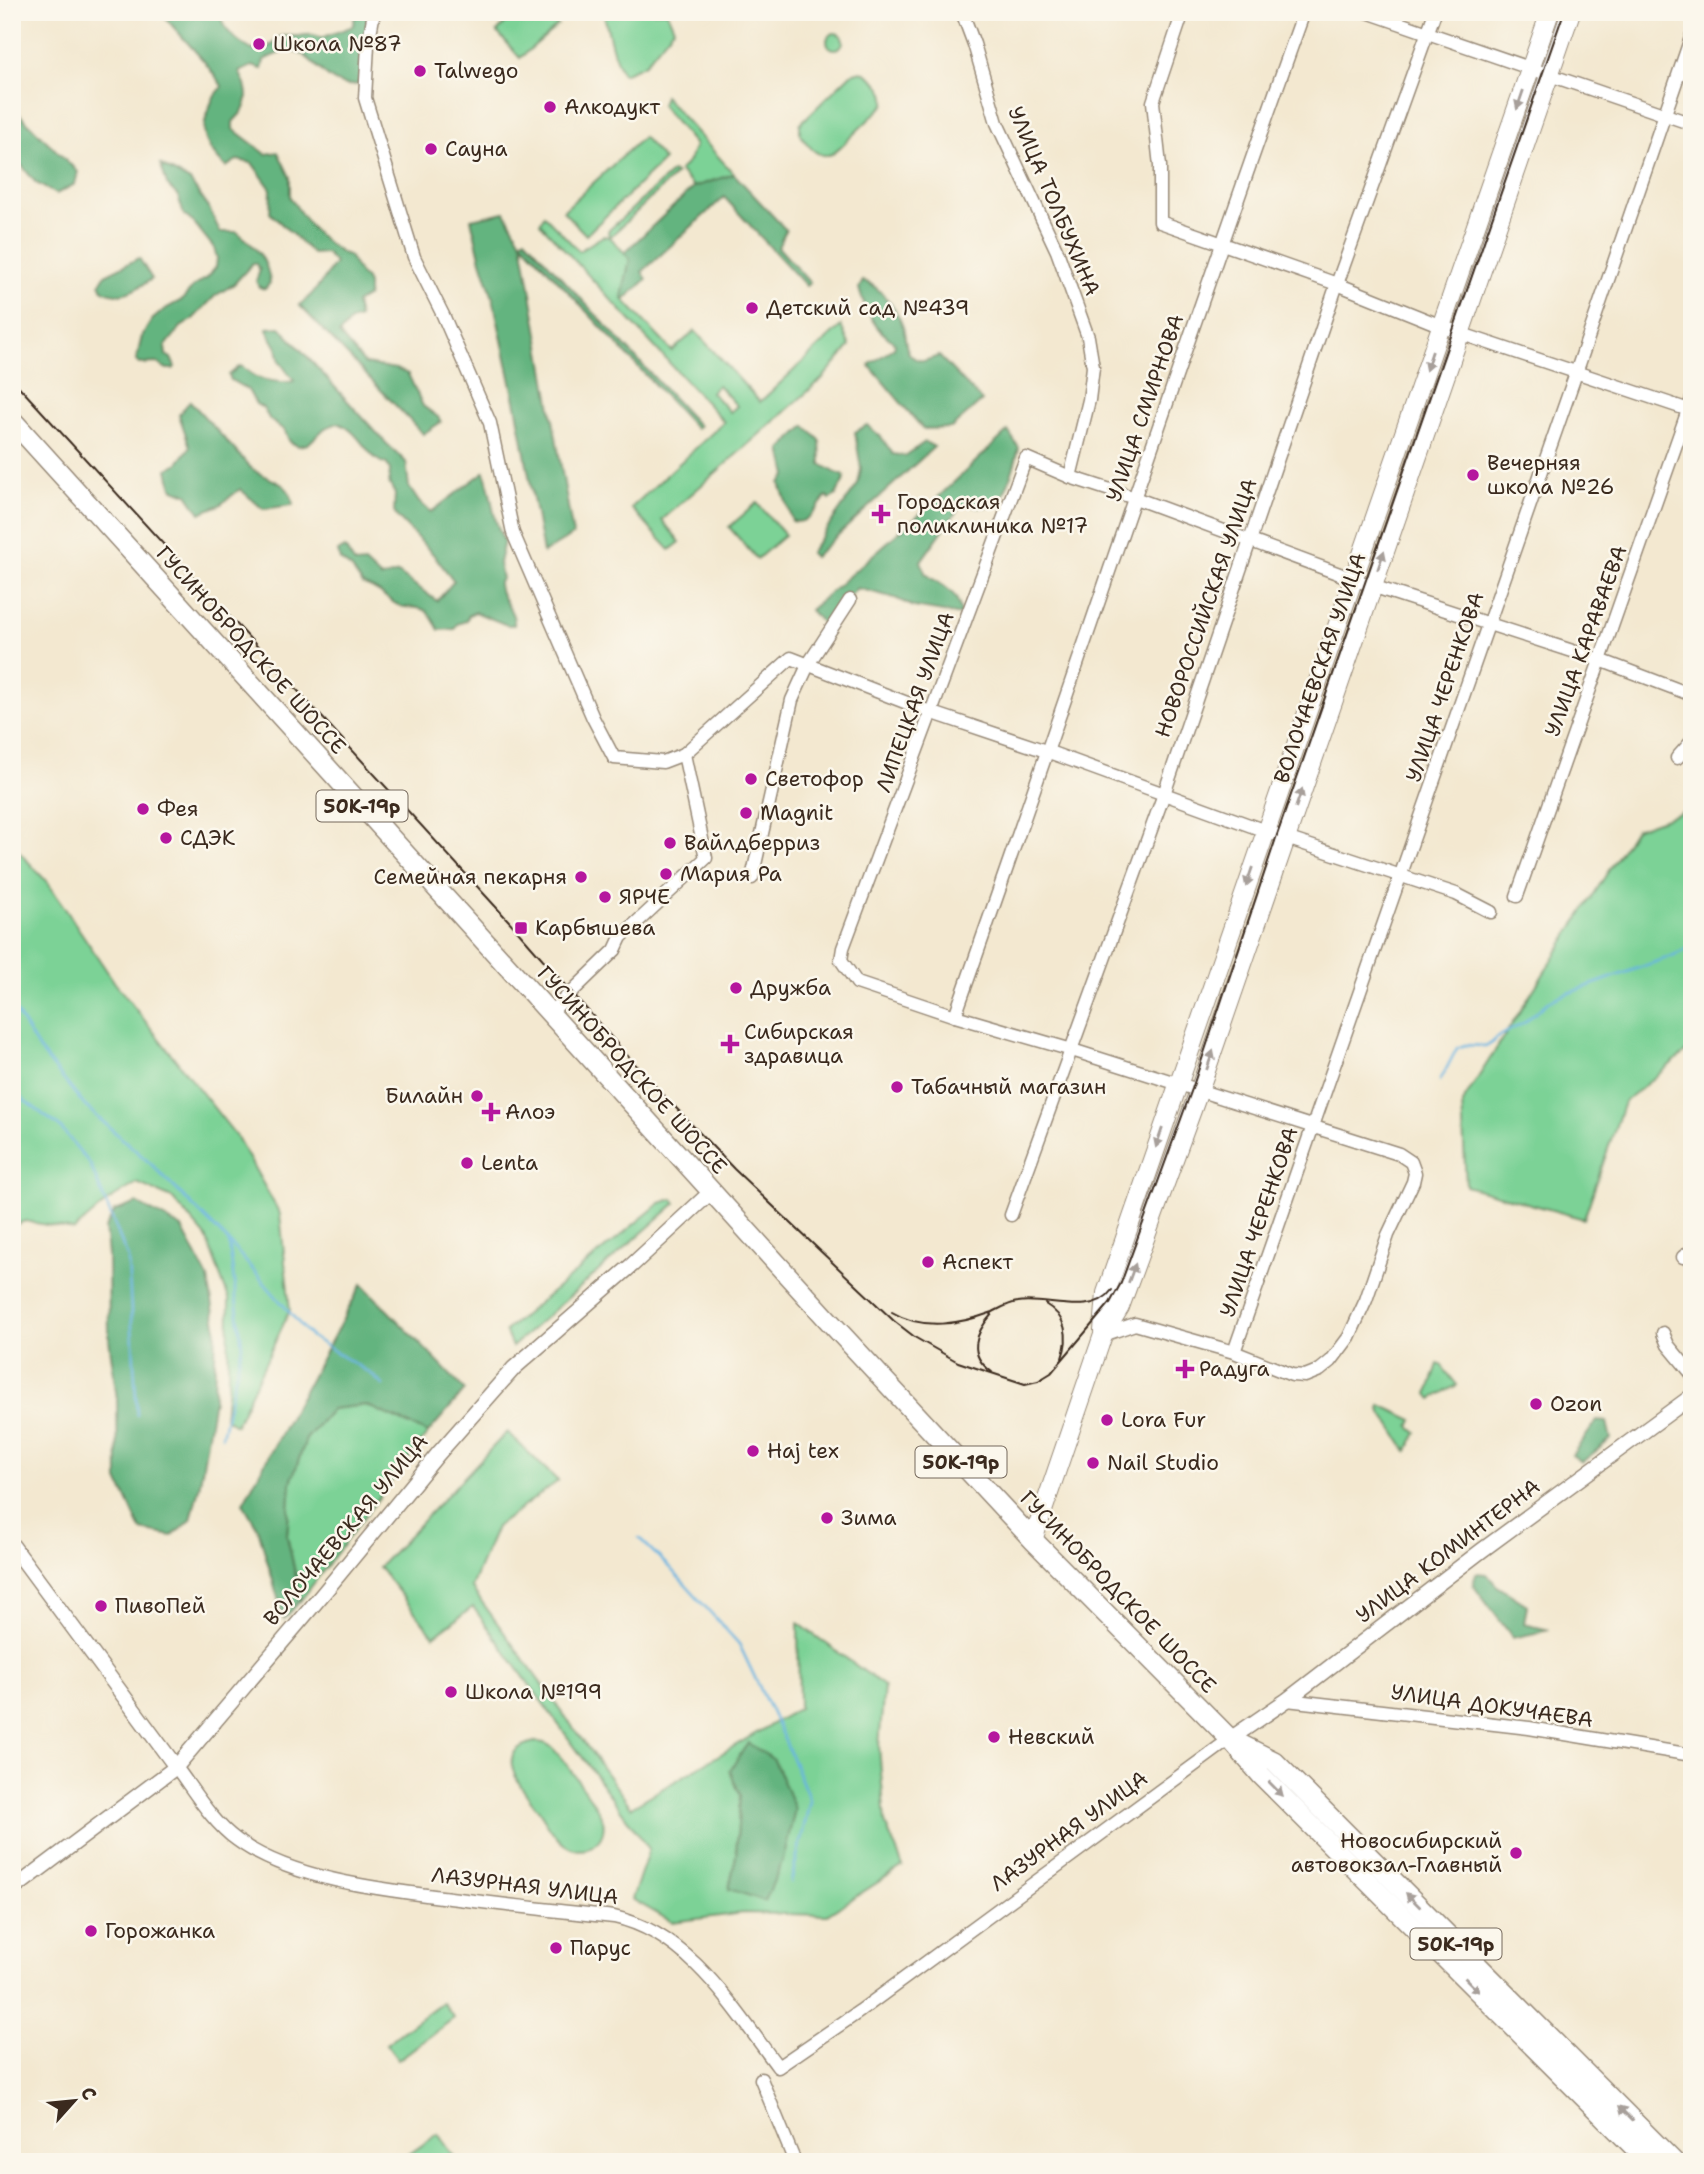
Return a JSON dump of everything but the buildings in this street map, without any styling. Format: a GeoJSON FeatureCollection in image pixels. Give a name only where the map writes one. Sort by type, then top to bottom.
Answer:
{"type":"FeatureCollection","features":[{"type":"Feature","properties":{"kind":"main road","name":"ВОЛОЧАЕВСКАЯ УЛИЦА"},"geometry":{"type":"LineString","coordinates":[[1034,1540],[1102,1335],[1106,1293],[1550,12]]}},
{"type":"Feature","properties":{"kind":"main road","name":"ВОЛОЧАЕВСКАЯ УЛИЦА"},"geometry":{"type":"LineString","coordinates":[[1102,1335],[1120,1307],[1199,1091],[1571,12]]}},
{"type":"Feature","properties":{"kind":"main road","name":"ГУСИНОБРОДСКОЕ ШОССЕ"},"geometry":{"type":"LineString","coordinates":[[12,420],[829,1321],[1034,1540],[1230,1739],[1262,1776],[1649,2162]]}},
{"type":"Feature","properties":{"kind":"main road","name":"ГУСИНОБРОДСКОЕ ШОССЕ"},"geometry":{"type":"LineString","coordinates":[[1230,1739],[1273,1761],[1674,2162]]}},
{"type":"Feature","properties":{"kind":"street"},"geometry":{"type":"LineString","coordinates":[[374,12],[368,45],[365,97],[414,257],[490,422],[513,533],[593,718],[614,758],[663,762],[684,754],[791,658],[933,713],[1049,752],[1265,831],[1456,894],[1490,912]]}},
{"type":"Feature","properties":{"kind":"street","name":"УЛИЦА ТОЛБУХИНА"},"geometry":{"type":"LineString","coordinates":[[962,12],[975,44],[997,123],[1057,251],[1078,302],[1088,337],[1093,367],[1089,400],[1070,477]]}},
{"type":"Feature","properties":{"kind":"street"},"geometry":{"type":"LineString","coordinates":[[1182,12],[1153,102],[1160,155],[1160,222],[1337,284],[1459,333],[1576,373],[1690,407]]}},
{"type":"Feature","properties":{"kind":"street","name":"УЛИЦА СМИРНОВА"},"geometry":{"type":"LineString","coordinates":[[955,1016],[1049,752],[1221,244],[1304,12]]}},
{"type":"Feature","properties":{"kind":"street"},"geometry":{"type":"LineString","coordinates":[[1367,12],[1692,124]]}},
{"type":"Feature","properties":{"kind":"street","name":"НОВОРОССИЙСКАЯ УЛИЦА"},"geometry":{"type":"LineString","coordinates":[[1011,1215],[1164,794],[1248,540],[1435,12]]}},
{"type":"Feature","properties":{"kind":"street","name":"УЛИЦА ЧЕРЕНКОВА"},"geometry":{"type":"LineString","coordinates":[[1234,1352],[1692,34]]}},
{"type":"Feature","properties":{"kind":"street","name":"УЛИЦА КАРАВАЕВА"},"geometry":{"type":"LineString","coordinates":[[1517,896],[1690,407]]}},
{"type":"Feature","properties":{"kind":"street","name":"ЛИПЕЦКАЯ УЛИЦА"},"geometry":{"type":"LineString","coordinates":[[955,1016],[857,983],[841,960],[843,948],[1026,458],[1070,477]]}},
{"type":"Feature","properties":{"kind":"street"},"geometry":{"type":"LineString","coordinates":[[1070,477],[1135,498],[1372,586],[1601,660],[1692,695]]}},
{"type":"Feature","properties":{"kind":"street"},"geometry":{"type":"LineString","coordinates":[[752,878],[792,700],[809,663],[850,600]]}},
{"type":"Feature","properties":{"kind":"street"},"geometry":{"type":"LineString","coordinates":[[1677,758],[1692,740]]}},
{"type":"Feature","properties":{"kind":"street"},"geometry":{"type":"LineString","coordinates":[[551,1012],[615,950],[621,937],[705,858],[684,754]]}},
{"type":"Feature","properties":{"kind":"street"},"geometry":{"type":"LineString","coordinates":[[955,1016],[1313,1126],[1399,1154],[1411,1162],[1415,1173],[1413,1182],[1388,1235],[1366,1300],[1349,1337],[1331,1361],[1320,1370],[1305,1376],[1292,1375],[1234,1352],[1135,1324],[1102,1335]]}},
{"type":"Feature","properties":{"kind":"street","name":"ВОЛОЧАЕВСКАЯ УЛИЦА"},"geometry":{"type":"LineString","coordinates":[[12,1890],[176,1767],[438,1454],[514,1368],[712,1191]]}},
{"type":"Feature","properties":{"kind":"street"},"geometry":{"type":"LineString","coordinates":[[1663,1333],[1668,1345],[1692,1374]]}},
{"type":"Feature","properties":{"kind":"street","name":"УЛИЦА КОМИНТЕРНА"},"geometry":{"type":"LineString","coordinates":[[1230,1739],[1287,1700],[1480,1551],[1692,1396]]}},
{"type":"Feature","properties":{"kind":"street","name":"ЛАЗУРНАЯ УЛИЦА"},"geometry":{"type":"LineString","coordinates":[[12,1545],[215,1819],[236,1840],[258,1853],[299,1870],[345,1882],[400,1892],[633,1921],[665,1938],[706,1975],[778,2067],[860,2011],[1230,1739]]}},
{"type":"Feature","properties":{"kind":"street","name":"УЛИЦА ДОКУЧАЕВА"},"geometry":{"type":"LineString","coordinates":[[1287,1700],[1530,1728],[1692,1755]]}},
{"type":"Feature","properties":{"kind":"street"},"geometry":{"type":"LineString","coordinates":[[761,2079],[795,2162]]}},
{"type":"Feature","properties":{"kind":"green space"},"geometry":{"type":"Polygon","coordinates":[[[160,12],[220,12],[227,29],[252,50],[272,45],[284,36],[315,35],[321,38],[351,27],[354,24],[355,12],[371,12],[361,83],[340,84],[297,52],[275,55],[264,60],[262,69],[252,66],[239,72],[247,98],[244,108],[233,122],[233,129],[266,154],[278,152],[290,177],[290,197],[302,215],[315,232],[338,251],[349,256],[365,278],[368,296],[356,303],[359,318],[350,321],[339,334],[365,364],[396,369],[408,374],[423,406],[441,422],[423,434],[299,305],[315,291],[335,263],[326,253],[313,254],[270,213],[271,189],[252,163],[237,160],[226,167],[207,144],[205,119],[222,86],[203,60],[160,12]]]}},
{"type":"Feature","properties":{"kind":"green space"},"geometry":{"type":"Polygon","coordinates":[[[515,12],[548,12],[558,25],[520,58],[497,32],[515,12]]]}},
{"type":"Feature","properties":{"kind":"green space"},"geometry":{"type":"Polygon","coordinates":[[[603,12],[667,12],[674,28],[644,65],[623,74],[613,52],[603,12]]]}},
{"type":"Feature","properties":{"kind":"green space"},"geometry":{"type":"Polygon","coordinates":[[[835,33],[841,35],[841,47],[835,49],[829,47],[827,41],[829,35],[835,33]]]}},
{"type":"Feature","properties":{"kind":"green space"},"geometry":{"type":"Polygon","coordinates":[[[861,71],[879,84],[885,104],[834,153],[819,154],[800,134],[800,124],[851,74],[861,71]]]}},
{"type":"Feature","properties":{"kind":"green space"},"geometry":{"type":"Polygon","coordinates":[[[664,96],[734,174],[694,187],[679,171],[689,161],[695,145],[661,105],[664,96]]]}},
{"type":"Feature","properties":{"kind":"green space"},"geometry":{"type":"Polygon","coordinates":[[[12,107],[78,172],[75,184],[56,194],[36,183],[12,154],[12,107]]]}},
{"type":"Feature","properties":{"kind":"green space"},"geometry":{"type":"Polygon","coordinates":[[[643,137],[664,160],[586,235],[563,211],[643,137]]]}},
{"type":"Feature","properties":{"kind":"green space"},"geometry":{"type":"Polygon","coordinates":[[[161,165],[190,181],[209,208],[220,232],[237,232],[255,248],[267,267],[270,283],[265,289],[259,287],[256,281],[260,270],[253,263],[234,284],[215,296],[192,320],[181,327],[165,347],[166,355],[171,358],[175,367],[173,369],[167,369],[157,363],[139,364],[136,361],[142,336],[152,320],[182,300],[194,286],[207,278],[216,267],[217,258],[214,248],[184,215],[178,196],[167,185],[161,165]]]}},
{"type":"Feature","properties":{"kind":"green space"},"geometry":{"type":"Polygon","coordinates":[[[672,172],[676,174],[610,237],[630,259],[622,298],[672,351],[695,331],[760,402],[841,326],[850,346],[822,379],[662,520],[680,542],[670,550],[631,508],[724,422],[540,223],[544,215],[579,251],[603,236],[609,237],[608,231],[672,172]],[[718,385],[711,392],[730,412],[737,406],[718,385]]]}},
{"type":"Feature","properties":{"kind":"green space"},"geometry":{"type":"Polygon","coordinates":[[[734,174],[786,230],[778,247],[810,283],[806,286],[724,197],[642,272],[647,279],[624,300],[622,297],[630,259],[624,253],[694,187],[734,174]]]}},
{"type":"Feature","properties":{"kind":"green space"},"geometry":{"type":"Polygon","coordinates":[[[505,212],[521,241],[525,238],[699,426],[696,429],[522,242],[573,535],[543,553],[493,298],[471,219],[505,212]]]}},
{"type":"Feature","properties":{"kind":"green space"},"geometry":{"type":"Polygon","coordinates":[[[139,258],[152,279],[135,290],[122,294],[103,290],[100,283],[105,275],[139,258]]]}},
{"type":"Feature","properties":{"kind":"green space"},"geometry":{"type":"Polygon","coordinates":[[[863,281],[882,293],[897,313],[912,357],[924,361],[939,356],[982,401],[951,428],[923,429],[869,365],[894,348],[895,344],[878,328],[869,314],[859,288],[863,281]]]}},
{"type":"Feature","properties":{"kind":"green space"},"geometry":{"type":"Polygon","coordinates":[[[280,327],[406,462],[409,487],[419,502],[431,512],[484,472],[496,522],[504,541],[499,563],[502,579],[499,588],[512,614],[514,625],[507,625],[475,612],[469,615],[466,621],[457,624],[455,629],[439,630],[426,611],[401,606],[363,585],[352,569],[340,560],[338,551],[345,548],[355,564],[365,563],[381,578],[398,573],[437,601],[454,581],[432,553],[397,517],[394,512],[395,494],[389,483],[390,470],[387,464],[374,457],[353,433],[338,423],[325,428],[308,444],[298,446],[290,442],[284,430],[270,420],[248,390],[231,380],[229,375],[240,366],[262,379],[294,381],[280,362],[277,348],[267,330],[280,327]]]}},
{"type":"Feature","properties":{"kind":"green space"},"geometry":{"type":"Polygon","coordinates":[[[190,401],[252,469],[278,482],[288,491],[293,505],[263,509],[240,489],[220,505],[200,513],[187,494],[172,488],[168,469],[178,463],[190,447],[179,415],[190,401]]]}},
{"type":"Feature","properties":{"kind":"green space"},"geometry":{"type":"Polygon","coordinates":[[[867,425],[881,437],[893,454],[905,456],[925,442],[934,447],[814,557],[810,553],[858,484],[861,469],[855,432],[867,425]]]}},
{"type":"Feature","properties":{"kind":"green space"},"geometry":{"type":"Polygon","coordinates":[[[805,426],[820,440],[821,464],[843,474],[845,478],[836,495],[830,499],[827,496],[808,518],[798,522],[792,521],[780,483],[787,475],[781,449],[805,426]]]}},
{"type":"Feature","properties":{"kind":"green space"},"geometry":{"type":"Polygon","coordinates":[[[1008,431],[1019,448],[1010,479],[999,501],[987,507],[961,505],[921,561],[925,573],[957,599],[961,615],[914,607],[895,598],[857,588],[823,624],[810,610],[931,504],[1008,431]]]}},
{"type":"Feature","properties":{"kind":"green space"},"geometry":{"type":"Polygon","coordinates":[[[757,503],[785,535],[757,559],[729,527],[757,503]]]}},
{"type":"Feature","properties":{"kind":"green space"},"geometry":{"type":"Polygon","coordinates":[[[1692,809],[1692,1047],[1624,1102],[1584,1219],[1466,1186],[1462,1103],[1635,829],[1692,809]]]}},
{"type":"Feature","properties":{"kind":"green space"},"geometry":{"type":"Polygon","coordinates":[[[12,844],[48,883],[115,983],[237,1137],[280,1214],[290,1310],[236,1425],[225,1418],[229,1299],[206,1237],[172,1198],[137,1183],[108,1201],[74,1230],[25,1221],[12,1226],[12,844]]]}},
{"type":"Feature","properties":{"kind":"green space"},"geometry":{"type":"Polygon","coordinates":[[[673,1199],[676,1203],[512,1347],[505,1331],[660,1203],[673,1199]]]}},
{"type":"Feature","properties":{"kind":"green space"},"geometry":{"type":"Polygon","coordinates":[[[137,1203],[182,1228],[208,1278],[216,1325],[214,1399],[200,1483],[191,1520],[172,1536],[141,1530],[118,1480],[117,1399],[109,1339],[105,1228],[115,1211],[137,1203]]]}},
{"type":"Feature","properties":{"kind":"green space"},"geometry":{"type":"Polygon","coordinates":[[[362,1284],[465,1390],[428,1433],[366,1405],[332,1409],[306,1439],[291,1482],[287,1536],[301,1600],[284,1619],[258,1529],[243,1503],[362,1284]]]}},
{"type":"Feature","properties":{"kind":"green space"},"geometry":{"type":"Polygon","coordinates":[[[1438,1364],[1457,1385],[1432,1399],[1428,1394],[1438,1364]]]}},
{"type":"Feature","properties":{"kind":"green space"},"geometry":{"type":"Polygon","coordinates":[[[366,1405],[428,1433],[301,1600],[287,1536],[291,1482],[306,1439],[332,1409],[366,1405]]]}},
{"type":"Feature","properties":{"kind":"green space"},"geometry":{"type":"Polygon","coordinates":[[[1381,1405],[1413,1420],[1410,1427],[1417,1433],[1407,1451],[1380,1410],[1381,1405]]]}},
{"type":"Feature","properties":{"kind":"green space"},"geometry":{"type":"Polygon","coordinates":[[[1597,1421],[1607,1422],[1611,1439],[1582,1462],[1572,1455],[1597,1421]]]}},
{"type":"Feature","properties":{"kind":"green space"},"geometry":{"type":"Polygon","coordinates":[[[507,1432],[558,1481],[496,1527],[471,1587],[631,1807],[799,1708],[798,1623],[884,1686],[879,1746],[885,1823],[903,1866],[827,1915],[744,1913],[672,1922],[632,1899],[649,1849],[473,1607],[434,1636],[379,1567],[507,1432]],[[730,1770],[740,1795],[736,1856],[729,1889],[783,1860],[730,1770]]]}},
{"type":"Feature","properties":{"kind":"green space"},"geometry":{"type":"Polygon","coordinates":[[[1476,1573],[1487,1574],[1496,1585],[1527,1605],[1524,1624],[1549,1630],[1513,1638],[1473,1585],[1476,1573]]]}},
{"type":"Feature","properties":{"kind":"green space"},"geometry":{"type":"Polygon","coordinates":[[[535,1742],[547,1744],[555,1750],[600,1814],[604,1823],[602,1834],[590,1847],[578,1850],[563,1844],[519,1783],[512,1763],[514,1754],[521,1747],[535,1742]]]}},
{"type":"Feature","properties":{"kind":"green space"},"geometry":{"type":"Polygon","coordinates":[[[748,1743],[774,1760],[795,1809],[783,1860],[765,1901],[729,1889],[736,1856],[740,1795],[730,1770],[748,1743]]]}},
{"type":"Feature","properties":{"kind":"green space"},"geometry":{"type":"Polygon","coordinates":[[[442,2002],[454,2018],[398,2060],[386,2044],[442,2002]]]}},
{"type":"Feature","properties":{"kind":"green space"},"geometry":{"type":"Polygon","coordinates":[[[438,2134],[456,2159],[452,2162],[398,2162],[438,2134]]]}},
{"type":"Feature","properties":{"kind":"waterway"},"geometry":{"type":"LineString","coordinates":[[1440,1081],[1457,1048],[1492,1043],[1499,1036],[1524,1023],[1549,1001],[1692,947]]}},
{"type":"Feature","properties":{"kind":"waterway"},"geometry":{"type":"LineString","coordinates":[[12,1005],[38,1048],[85,1106],[151,1164],[229,1242],[242,1346],[222,1436]]}},
{"type":"Feature","properties":{"kind":"waterway"},"geometry":{"type":"LineString","coordinates":[[12,1085],[21,1098],[60,1127],[90,1164],[128,1258],[137,1415]]}},
{"type":"Feature","properties":{"kind":"waterway"},"geometry":{"type":"LineString","coordinates":[[229,1242],[310,1336],[371,1374],[383,1385]]}},
{"type":"Feature","properties":{"kind":"waterway"},"geometry":{"type":"LineString","coordinates":[[639,1538],[739,1644],[785,1741],[810,1801],[791,1882]]}},
{"type":"Feature","properties":{"kind":"tram line"},"geometry":{"type":"LineString","coordinates":[[12,379],[518,931],[640,1070],[734,1169],[894,1321],[916,1338],[958,1362],[1025,1384],[1038,1381],[1051,1373],[1110,1303],[1121,1283],[1192,1089],[1277,835],[1564,12]]}},
{"type":"Feature","properties":{"kind":"tram line"},"geometry":{"type":"LineString","coordinates":[[892,1312],[916,1322],[942,1324],[980,1316],[1018,1302],[1068,1305],[1093,1303],[1112,1290]]}},
{"type":"Feature","properties":{"kind":"tram line"},"geometry":{"type":"LineString","coordinates":[[1045,1304],[1058,1314],[1064,1327],[1066,1342],[1062,1358]]}},
{"type":"Feature","properties":{"kind":"tram line"},"geometry":{"type":"LineString","coordinates":[[992,1314],[981,1329],[976,1344],[979,1358],[992,1372]]}},
{"type":"Feature","properties":{"kind":"place","name":"Школа №87"},"geometry":{"type":"Point","coordinates":[259,44]}},
{"type":"Feature","properties":{"kind":"place","name":"Talwego"},"geometry":{"type":"Point","coordinates":[420,71]}},
{"type":"Feature","properties":{"kind":"place","name":"Алкодукт"},"geometry":{"type":"Point","coordinates":[550,107]}},
{"type":"Feature","properties":{"kind":"place","name":"Сауна"},"geometry":{"type":"Point","coordinates":[431,149]}},
{"type":"Feature","properties":{"kind":"place","name":"Детский сад №439"},"geometry":{"type":"Point","coordinates":[752,308]}},
{"type":"Feature","properties":{"kind":"place","name":"Вечерняя школа №26"},"geometry":{"type":"Point","coordinates":[1473,475]}},
{"type":"Feature","properties":{"kind":"place","name":"Городская поликлиника №17"},"geometry":{"type":"Point","coordinates":[881,514]}},
{"type":"Feature","properties":{"kind":"place","name":"Светофор"},"geometry":{"type":"Point","coordinates":[751,779]}},
{"type":"Feature","properties":{"kind":"place","name":"Фея"},"geometry":{"type":"Point","coordinates":[143,809]}},
{"type":"Feature","properties":{"kind":"place","name":"Magnit"},"geometry":{"type":"Point","coordinates":[746,813]}},
{"type":"Feature","properties":{"kind":"place","name":"СДЭК"},"geometry":{"type":"Point","coordinates":[166,838]}},
{"type":"Feature","properties":{"kind":"place","name":"Вайлдберриз"},"geometry":{"type":"Point","coordinates":[670,843]}},
{"type":"Feature","properties":{"kind":"place","name":"Мария Ра"},"geometry":{"type":"Point","coordinates":[666,874]}},
{"type":"Feature","properties":{"kind":"place","name":"Семейная пекарня"},"geometry":{"type":"Point","coordinates":[581,877]}},
{"type":"Feature","properties":{"kind":"place","name":"ЯРЧЕ"},"geometry":{"type":"Point","coordinates":[605,897]}},
{"type":"Feature","properties":{"kind":"place","name":"Карбышева"},"geometry":{"type":"Point","coordinates":[521,928]}},
{"type":"Feature","properties":{"kind":"place","name":"Дружба"},"geometry":{"type":"Point","coordinates":[736,988]}},
{"type":"Feature","properties":{"kind":"place","name":"Сибирская здравица"},"geometry":{"type":"Point","coordinates":[730,1044]}},
{"type":"Feature","properties":{"kind":"place","name":"Табачный магазин"},"geometry":{"type":"Point","coordinates":[897,1087]}},
{"type":"Feature","properties":{"kind":"place","name":"Билайн"},"geometry":{"type":"Point","coordinates":[477,1096]}},
{"type":"Feature","properties":{"kind":"place","name":"Алоэ"},"geometry":{"type":"Point","coordinates":[491,1112]}},
{"type":"Feature","properties":{"kind":"place","name":"Lenta"},"geometry":{"type":"Point","coordinates":[467,1163]}},
{"type":"Feature","properties":{"kind":"place","name":"Аспект"},"geometry":{"type":"Point","coordinates":[928,1262]}},
{"type":"Feature","properties":{"kind":"place","name":"Радуга"},"geometry":{"type":"Point","coordinates":[1185,1369]}},
{"type":"Feature","properties":{"kind":"place","name":"Ozon"},"geometry":{"type":"Point","coordinates":[1536,1404]}},
{"type":"Feature","properties":{"kind":"place","name":"Lora Fur"},"geometry":{"type":"Point","coordinates":[1107,1420]}},
{"type":"Feature","properties":{"kind":"place","name":"Haj tex"},"geometry":{"type":"Point","coordinates":[753,1451]}},
{"type":"Feature","properties":{"kind":"place","name":"Nail Studio"},"geometry":{"type":"Point","coordinates":[1093,1463]}},
{"type":"Feature","properties":{"kind":"place","name":"Зима"},"geometry":{"type":"Point","coordinates":[827,1518]}},
{"type":"Feature","properties":{"kind":"place","name":"ПивоПей"},"geometry":{"type":"Point","coordinates":[101,1606]}},
{"type":"Feature","properties":{"kind":"place","name":"Школа №199"},"geometry":{"type":"Point","coordinates":[451,1692]}},
{"type":"Feature","properties":{"kind":"place","name":"Невский"},"geometry":{"type":"Point","coordinates":[994,1737]}},
{"type":"Feature","properties":{"kind":"place","name":"Новосибирский автовокзал-Главный"},"geometry":{"type":"Point","coordinates":[1516,1853]}},
{"type":"Feature","properties":{"kind":"place","name":"Горожанка"},"geometry":{"type":"Point","coordinates":[91,1931]}},
{"type":"Feature","properties":{"kind":"place","name":"Парус"},"geometry":{"type":"Point","coordinates":[556,1948]}}]}
